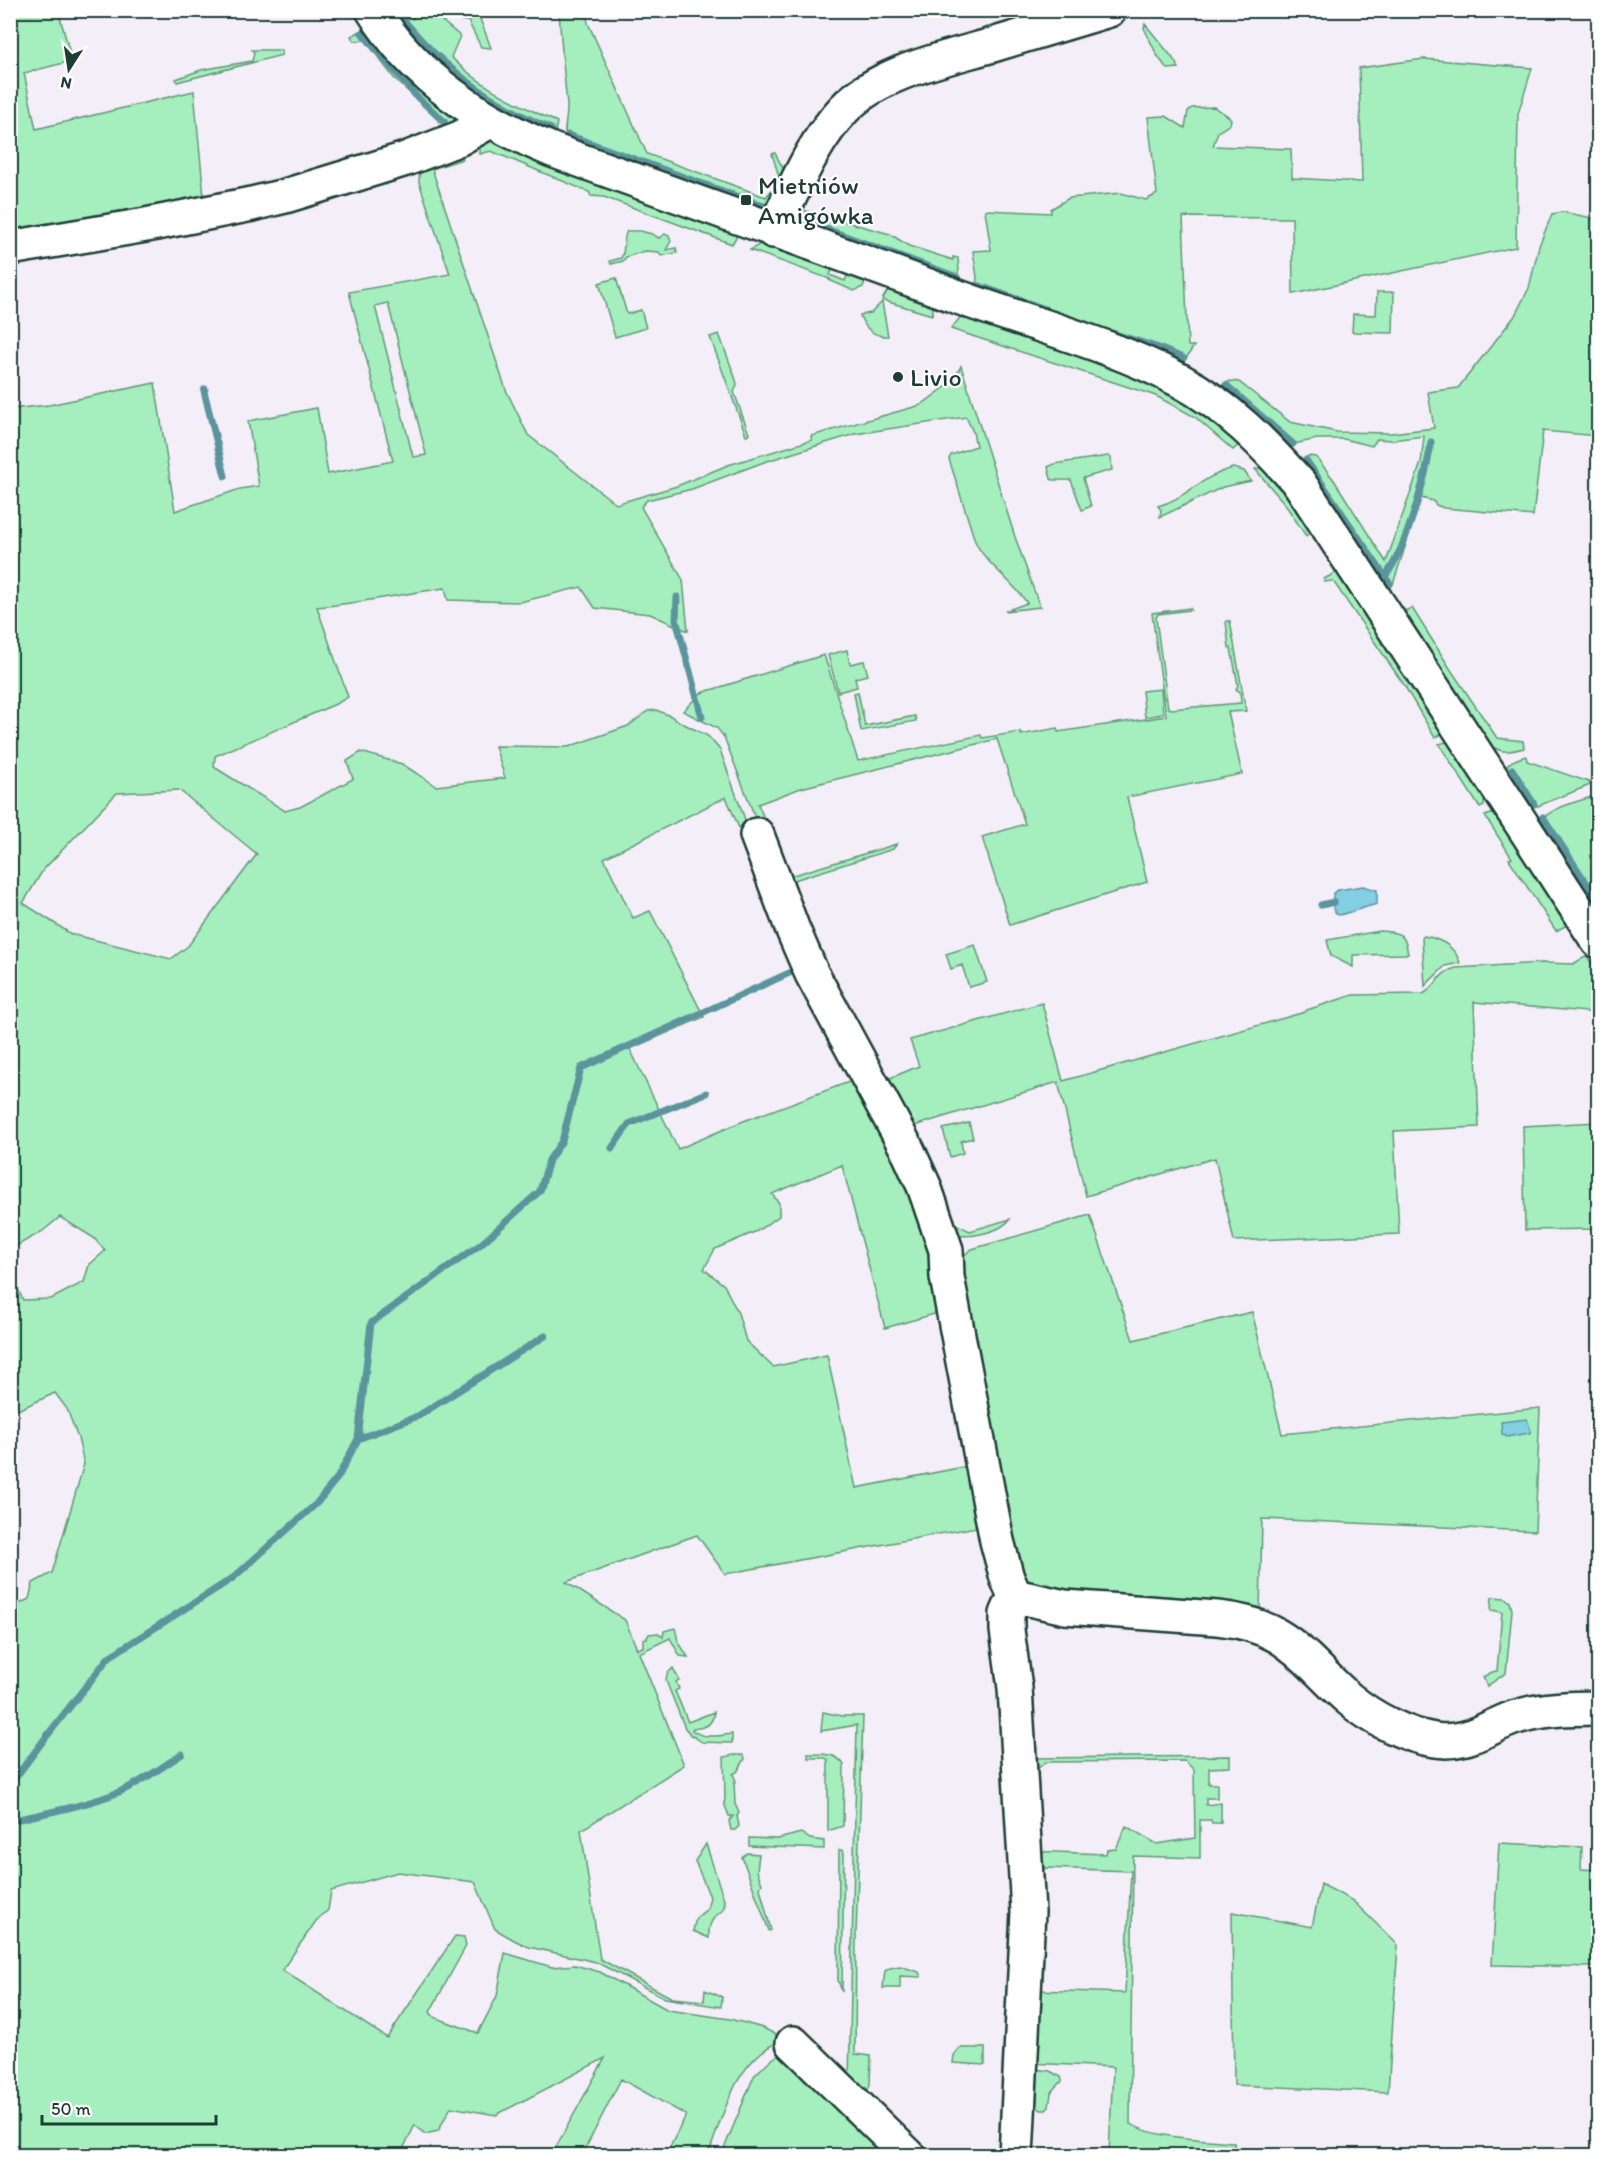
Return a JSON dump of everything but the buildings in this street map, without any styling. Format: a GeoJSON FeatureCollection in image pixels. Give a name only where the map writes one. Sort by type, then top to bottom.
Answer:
{"type":"FeatureCollection","features":[{"type":"Feature","properties":{"kind":"street"},"geometry":{"type":"LineString","coordinates":[[373,10],[397,43],[428,76],[466,106],[490,121],[552,150],[1134,360],[1181,381],[1243,424],[1271,450],[1300,484],[1599,941]]}},
{"type":"Feature","properties":{"kind":"street"},"geometry":{"type":"LineString","coordinates":[[773,231],[827,130],[846,106],[867,90],[890,78],[924,66],[1109,10]]}},
{"type":"Feature","properties":{"kind":"street"},"geometry":{"type":"LineString","coordinates":[[10,248],[285,196],[406,159],[460,138],[490,121]]}},
{"type":"Feature","properties":{"kind":"street"},"geometry":{"type":"LineString","coordinates":[[757,836],[812,974],[908,1151],[939,1227],[946,1250],[947,1277],[997,1541],[1007,1578],[1015,1596],[1007,1614],[1006,1630],[1015,1689],[1028,1912],[1016,2156]]}},
{"type":"Feature","properties":{"kind":"street"},"geometry":{"type":"LineString","coordinates":[[1015,1596],[1065,1606],[1217,1618],[1257,1626],[1278,1636],[1299,1651],[1350,1700],[1363,1709],[1402,1729],[1435,1740],[1464,1740],[1512,1719],[1530,1714],[1570,1708],[1599,1708]]}},
{"type":"Feature","properties":{"kind":"street"},"geometry":{"type":"LineString","coordinates":[[794,2043],[909,2156]]}},
{"type":"Feature","properties":{"kind":"green space"},"geometry":{"type":"Polygon","coordinates":[[[10,11],[65,11],[67,14],[60,17],[72,61],[24,73],[36,129],[194,91],[205,208],[11,243],[10,11]]]}},
{"type":"Feature","properties":{"kind":"green space"},"geometry":{"type":"Polygon","coordinates":[[[384,11],[408,11],[413,19],[417,11],[477,11],[491,48],[481,47],[468,21],[451,19],[442,21],[460,36],[451,57],[487,86],[514,102],[557,122],[555,133],[551,136],[476,101],[384,11]]]}},
{"type":"Feature","properties":{"kind":"green space"},"geometry":{"type":"Polygon","coordinates":[[[559,11],[586,11],[588,23],[647,154],[766,197],[780,180],[772,154],[775,153],[788,178],[775,210],[749,210],[753,199],[741,194],[736,206],[567,142],[565,133],[567,105],[559,11]]]}},
{"type":"Feature","properties":{"kind":"green space"},"geometry":{"type":"Polygon","coordinates":[[[1145,24],[1179,68],[1167,69],[1157,55],[1144,28],[1145,24]]]}},
{"type":"Feature","properties":{"kind":"green space"},"geometry":{"type":"Polygon","coordinates":[[[367,28],[450,109],[454,123],[436,130],[442,124],[394,78],[365,40],[354,41],[351,36],[367,28]]]}},
{"type":"Feature","properties":{"kind":"green space"},"geometry":{"type":"Polygon","coordinates":[[[252,50],[281,50],[282,55],[177,82],[176,79],[201,70],[252,61],[254,53],[252,50]]]}},
{"type":"Feature","properties":{"kind":"green space"},"geometry":{"type":"Polygon","coordinates":[[[969,58],[971,61],[934,71],[899,85],[867,103],[852,115],[838,128],[835,144],[817,170],[799,209],[890,234],[909,246],[953,260],[953,257],[958,258],[959,270],[955,280],[942,278],[810,230],[800,224],[795,209],[796,201],[817,164],[833,145],[837,127],[849,111],[886,86],[969,58]]]}},
{"type":"Feature","properties":{"kind":"green space"},"geometry":{"type":"Polygon","coordinates":[[[1424,59],[1532,68],[1518,114],[1516,247],[1293,294],[1292,218],[1183,217],[1188,346],[1194,346],[1182,365],[976,288],[977,277],[973,251],[991,250],[985,210],[1051,213],[1051,209],[1069,198],[1121,193],[1146,200],[1157,194],[1148,117],[1166,116],[1185,128],[1188,111],[1192,108],[1214,107],[1231,119],[1230,124],[1218,132],[1213,146],[1291,149],[1292,178],[1362,182],[1359,68],[1424,59]]]}},
{"type":"Feature","properties":{"kind":"green space"},"geometry":{"type":"Polygon","coordinates":[[[487,139],[496,140],[738,234],[732,244],[604,197],[591,196],[589,192],[491,151],[480,154],[480,147],[487,139]]]}},
{"type":"Feature","properties":{"kind":"green space"},"geometry":{"type":"Polygon","coordinates":[[[458,154],[463,159],[432,169],[506,390],[528,435],[616,504],[677,486],[728,465],[812,440],[811,436],[921,405],[952,382],[961,366],[1015,537],[1040,607],[1005,611],[1027,603],[985,557],[975,541],[949,459],[951,455],[976,446],[966,417],[855,434],[764,462],[692,489],[647,500],[641,507],[683,580],[688,631],[650,614],[595,608],[581,587],[520,602],[448,600],[445,588],[317,607],[348,697],[215,756],[214,767],[285,811],[300,807],[353,779],[347,761],[361,752],[402,764],[436,786],[505,778],[495,746],[568,747],[628,726],[648,711],[656,710],[671,716],[708,736],[720,750],[747,825],[739,828],[726,797],[604,858],[633,918],[650,911],[704,1017],[630,1049],[678,1149],[741,1122],[860,1078],[911,1170],[945,1311],[885,1328],[842,1165],[772,1194],[779,1203],[779,1216],[757,1231],[715,1249],[704,1269],[724,1285],[738,1313],[746,1341],[773,1367],[827,1355],[856,1488],[974,1465],[981,1530],[977,1531],[976,1527],[725,1574],[697,1535],[566,1582],[625,1620],[637,1649],[643,1647],[643,1639],[649,1634],[658,1633],[663,1637],[664,1631],[675,1628],[678,1641],[688,1657],[680,1656],[670,1638],[639,1653],[684,1765],[581,1830],[600,1959],[672,1998],[704,2001],[705,1990],[722,1997],[721,2007],[665,1998],[596,1962],[529,1947],[514,1940],[495,1929],[475,1882],[398,1872],[331,1891],[328,1910],[316,1921],[282,1970],[387,2038],[455,1936],[464,1937],[466,1946],[430,2012],[434,2017],[478,2033],[497,1996],[505,1953],[552,1967],[575,1965],[600,1972],[668,2010],[730,2019],[763,2028],[779,2036],[780,2041],[752,2061],[733,2090],[708,2155],[666,2155],[686,2115],[621,2079],[582,2155],[543,2155],[552,2154],[605,2058],[496,2115],[451,2107],[438,2131],[425,2134],[415,2125],[400,2155],[11,2155],[11,1608],[29,1599],[33,1583],[52,1573],[84,1464],[78,1438],[67,1409],[55,1393],[11,1413],[10,1272],[23,1300],[51,1299],[84,1282],[89,1265],[105,1251],[94,1238],[60,1217],[43,1231],[11,1249],[11,409],[49,405],[155,383],[175,511],[240,489],[259,486],[248,421],[317,408],[328,474],[393,461],[349,292],[450,274],[419,182],[420,161],[458,154]],[[388,303],[375,306],[413,457],[426,455],[426,454],[388,303]],[[179,790],[117,793],[43,870],[23,903],[71,934],[171,959],[188,946],[257,854],[179,790]]]}},
{"type":"Feature","properties":{"kind":"green space"},"geometry":{"type":"Polygon","coordinates":[[[1562,212],[1598,219],[1598,436],[1543,431],[1533,516],[1444,508],[1433,501],[1421,498],[1393,584],[1385,586],[1301,466],[1308,456],[1316,457],[1334,480],[1386,562],[1421,463],[1424,436],[1391,440],[1377,439],[1372,446],[1344,439],[1317,439],[1294,444],[1288,450],[1225,392],[1224,388],[1230,381],[1239,382],[1290,422],[1337,432],[1391,433],[1434,428],[1428,392],[1458,388],[1514,317],[1529,288],[1539,246],[1552,214],[1562,212]]]}},
{"type":"Feature","properties":{"kind":"green space"},"geometry":{"type":"Polygon","coordinates":[[[627,231],[640,231],[659,238],[665,234],[671,241],[666,250],[676,248],[677,253],[661,256],[659,252],[645,251],[611,264],[610,261],[621,258],[627,231]]]}},
{"type":"Feature","properties":{"kind":"green space"},"geometry":{"type":"Polygon","coordinates":[[[762,243],[776,243],[834,265],[830,275],[845,281],[849,271],[866,279],[863,287],[854,291],[830,279],[750,250],[762,243]]]}},
{"type":"Feature","properties":{"kind":"green space"},"geometry":{"type":"Polygon","coordinates":[[[616,278],[627,314],[641,310],[646,328],[615,337],[599,283],[616,278]]]}},
{"type":"Feature","properties":{"kind":"green space"},"geometry":{"type":"Polygon","coordinates":[[[889,288],[934,303],[932,315],[882,300],[889,288]]]}},
{"type":"Feature","properties":{"kind":"green space"},"geometry":{"type":"Polygon","coordinates":[[[1377,292],[1394,292],[1393,333],[1352,332],[1353,314],[1376,315],[1377,292]]]}},
{"type":"Feature","properties":{"kind":"green space"},"geometry":{"type":"Polygon","coordinates":[[[882,302],[888,336],[870,331],[860,315],[871,313],[882,302]]]}},
{"type":"Feature","properties":{"kind":"green space"},"geometry":{"type":"Polygon","coordinates":[[[962,315],[1149,377],[1244,440],[1233,450],[1195,417],[1156,396],[951,329],[962,315]]]}},
{"type":"Feature","properties":{"kind":"green space"},"geometry":{"type":"Polygon","coordinates":[[[719,334],[736,380],[737,385],[734,392],[749,434],[746,435],[710,337],[719,334]]]}},
{"type":"Feature","properties":{"kind":"green space"},"geometry":{"type":"Polygon","coordinates":[[[1108,456],[1111,458],[1112,470],[1083,478],[1091,506],[1082,510],[1071,480],[1051,479],[1048,467],[1054,464],[1108,456]]]}},
{"type":"Feature","properties":{"kind":"green space"},"geometry":{"type":"Polygon","coordinates":[[[1272,466],[1316,526],[1306,536],[1285,504],[1255,469],[1272,466]]]}},
{"type":"Feature","properties":{"kind":"green space"},"geometry":{"type":"Polygon","coordinates":[[[1233,468],[1244,471],[1251,481],[1223,487],[1160,517],[1161,510],[1158,506],[1177,498],[1212,476],[1233,468]]]}},
{"type":"Feature","properties":{"kind":"green space"},"geometry":{"type":"Polygon","coordinates":[[[1339,571],[1443,733],[1435,738],[1404,685],[1333,581],[1324,582],[1324,579],[1339,571]]]}},
{"type":"Feature","properties":{"kind":"green space"},"geometry":{"type":"Polygon","coordinates":[[[1190,608],[1191,610],[1158,614],[1156,618],[1168,708],[1241,703],[1240,692],[1236,689],[1238,685],[1231,648],[1229,648],[1226,621],[1230,621],[1246,711],[1228,712],[1242,774],[1127,797],[1147,882],[1010,925],[982,837],[1025,824],[997,739],[801,788],[758,804],[788,875],[897,844],[893,849],[788,882],[779,879],[724,737],[717,728],[683,711],[701,693],[824,655],[858,761],[981,735],[982,738],[1020,732],[1021,735],[1057,728],[1058,732],[1166,716],[1152,613],[1190,608]]]}},
{"type":"Feature","properties":{"kind":"green space"},"geometry":{"type":"Polygon","coordinates":[[[1412,608],[1497,738],[1523,741],[1524,748],[1503,751],[1484,742],[1409,624],[1404,611],[1412,608]]]}},
{"type":"Feature","properties":{"kind":"green space"},"geometry":{"type":"Polygon","coordinates":[[[847,650],[850,664],[864,661],[868,675],[855,678],[857,687],[838,692],[828,655],[847,650]]]}},
{"type":"Feature","properties":{"kind":"green space"},"geometry":{"type":"Polygon","coordinates":[[[1161,689],[1163,714],[1145,717],[1142,691],[1161,689]]]}},
{"type":"Feature","properties":{"kind":"green space"},"geometry":{"type":"Polygon","coordinates":[[[858,692],[865,726],[915,716],[916,721],[861,731],[854,693],[858,692]]]}},
{"type":"Feature","properties":{"kind":"green space"},"geometry":{"type":"Polygon","coordinates":[[[1450,741],[1473,772],[1482,789],[1484,806],[1480,808],[1439,744],[1450,741]]]}},
{"type":"Feature","properties":{"kind":"green space"},"geometry":{"type":"Polygon","coordinates":[[[1526,756],[1527,761],[1589,782],[1590,785],[1538,806],[1527,805],[1505,771],[1510,763],[1526,756]]]}},
{"type":"Feature","properties":{"kind":"green space"},"geometry":{"type":"Polygon","coordinates":[[[1594,796],[1598,810],[1598,886],[1595,888],[1598,893],[1598,916],[1538,824],[1556,810],[1594,796]]]}},
{"type":"Feature","properties":{"kind":"green space"},"geometry":{"type":"Polygon","coordinates":[[[1495,813],[1567,925],[1556,931],[1509,859],[1512,858],[1485,816],[1495,813]]]}},
{"type":"Feature","properties":{"kind":"green space"},"geometry":{"type":"Polygon","coordinates":[[[1380,931],[1400,935],[1405,941],[1408,954],[1353,955],[1353,967],[1331,956],[1327,940],[1380,931]]]}},
{"type":"Feature","properties":{"kind":"green space"},"geometry":{"type":"Polygon","coordinates":[[[1424,936],[1446,944],[1455,952],[1460,963],[1445,966],[1425,986],[1422,938],[1424,936]]]}},
{"type":"Feature","properties":{"kind":"green space"},"geometry":{"type":"Polygon","coordinates":[[[975,945],[987,982],[969,987],[962,965],[951,969],[946,954],[975,945]]]}},
{"type":"Feature","properties":{"kind":"green space"},"geometry":{"type":"Polygon","coordinates":[[[1587,956],[1598,974],[1598,1013],[1474,1002],[1479,1127],[1394,1131],[1399,1234],[1234,1241],[1215,1158],[1086,1196],[1058,1082],[914,1126],[955,1224],[970,1231],[1010,1219],[999,1228],[983,1234],[959,1235],[953,1233],[883,1081],[919,1066],[910,1040],[1042,1003],[1063,1081],[1305,1012],[1353,995],[1423,994],[1445,973],[1456,968],[1542,963],[1573,964],[1587,956]]]}},
{"type":"Feature","properties":{"kind":"green space"},"geometry":{"type":"Polygon","coordinates":[[[1598,1122],[1598,1229],[1525,1230],[1523,1126],[1598,1122]]]}},
{"type":"Feature","properties":{"kind":"green space"},"geometry":{"type":"Polygon","coordinates":[[[969,1123],[973,1138],[961,1141],[963,1153],[950,1157],[943,1129],[969,1123]]]}},
{"type":"Feature","properties":{"kind":"green space"},"geometry":{"type":"Polygon","coordinates":[[[1090,1215],[1133,1340],[1252,1312],[1282,1434],[1540,1408],[1535,1531],[1262,1519],[1260,1613],[1280,1625],[1021,1585],[956,1265],[972,1249],[1090,1215]]]}},
{"type":"Feature","properties":{"kind":"green space"},"geometry":{"type":"Polygon","coordinates":[[[1492,1597],[1505,1598],[1510,1602],[1512,1610],[1506,1673],[1487,1686],[1483,1677],[1497,1671],[1502,1612],[1491,1610],[1492,1597]]]}},
{"type":"Feature","properties":{"kind":"green space"},"geometry":{"type":"Polygon","coordinates":[[[673,1668],[679,1680],[676,1682],[679,1689],[675,1691],[688,1722],[714,1712],[708,1725],[692,1730],[706,1736],[732,1734],[732,1743],[702,1742],[685,1728],[666,1681],[667,1674],[673,1668]]]}},
{"type":"Feature","properties":{"kind":"green space"},"geometry":{"type":"Polygon","coordinates":[[[823,1712],[842,1716],[863,1716],[855,2054],[871,2056],[870,2084],[866,2096],[849,2080],[857,1725],[821,1731],[823,1712]]]}},
{"type":"Feature","properties":{"kind":"green space"},"geometry":{"type":"Polygon","coordinates":[[[808,1754],[833,1756],[844,1765],[843,1826],[828,1831],[828,1760],[808,1758],[808,1754]]]}},
{"type":"Feature","properties":{"kind":"green space"},"geometry":{"type":"Polygon","coordinates":[[[744,1755],[745,1759],[737,1772],[733,1774],[736,1781],[734,1783],[735,1804],[739,1813],[737,1816],[739,1826],[731,1830],[729,1821],[733,1816],[729,1816],[724,1803],[724,1757],[744,1755]]]}},
{"type":"Feature","properties":{"kind":"green space"},"geometry":{"type":"Polygon","coordinates":[[[1230,1756],[1230,1767],[1209,1768],[1209,1784],[1217,1784],[1217,1798],[1206,1798],[1206,1805],[1221,1803],[1221,1823],[1200,1820],[1200,1858],[1133,1856],[1130,2123],[1139,2128],[1165,2135],[1234,2142],[1235,2155],[1109,2155],[1113,2067],[1030,2063],[1036,1990],[1125,1993],[1131,1871],[1045,1868],[1031,1881],[1029,1851],[1106,1854],[1107,1850],[1116,1849],[1126,1826],[1157,1844],[1195,1838],[1194,1770],[1185,1761],[1046,1762],[1036,1770],[1036,1758],[1230,1756]]]}},
{"type":"Feature","properties":{"kind":"green space"},"geometry":{"type":"Polygon","coordinates":[[[801,1833],[810,1839],[824,1841],[824,1849],[749,1846],[749,1838],[778,1839],[801,1833]]]}},
{"type":"Feature","properties":{"kind":"green space"},"geometry":{"type":"Polygon","coordinates":[[[1499,1843],[1582,1847],[1581,1869],[1598,1870],[1598,1967],[1492,1965],[1499,1843]]]}},
{"type":"Feature","properties":{"kind":"green space"},"geometry":{"type":"Polygon","coordinates":[[[706,1844],[725,1903],[723,1910],[712,1922],[709,1938],[693,1931],[696,1918],[707,1909],[710,1897],[695,1861],[706,1844]]]}},
{"type":"Feature","properties":{"kind":"green space"},"geometry":{"type":"Polygon","coordinates":[[[839,1850],[843,1850],[844,1853],[842,1992],[838,1980],[839,1850]]]}},
{"type":"Feature","properties":{"kind":"green space"},"geometry":{"type":"Polygon","coordinates":[[[747,1853],[759,1854],[757,1871],[762,1884],[760,1888],[771,1930],[769,1931],[742,1857],[747,1853]]]}},
{"type":"Feature","properties":{"kind":"green space"},"geometry":{"type":"Polygon","coordinates":[[[1321,1884],[1353,1901],[1398,1945],[1388,2092],[1234,2085],[1232,1912],[1312,1927],[1321,1884]]]}},
{"type":"Feature","properties":{"kind":"green space"},"geometry":{"type":"Polygon","coordinates":[[[900,1966],[919,1972],[921,1977],[900,1976],[900,1988],[883,1988],[885,1971],[900,1966]]]}},
{"type":"Feature","properties":{"kind":"green space"},"geometry":{"type":"Polygon","coordinates":[[[960,2048],[985,2048],[985,2065],[953,2063],[954,2055],[960,2048]]]}},
{"type":"Feature","properties":{"kind":"green space"},"geometry":{"type":"Polygon","coordinates":[[[781,2053],[901,2156],[721,2156],[754,2076],[781,2053]]]}},
{"type":"Feature","properties":{"kind":"green space"},"geometry":{"type":"Polygon","coordinates":[[[1034,2069],[1050,2071],[1061,2077],[1062,2081],[1051,2093],[1049,2107],[1046,2110],[1041,2110],[1032,2103],[1034,2069]]]}},
{"type":"Feature","properties":{"kind":"water"},"geometry":{"type":"Polygon","coordinates":[[[1363,886],[1377,890],[1377,904],[1340,915],[1336,914],[1333,909],[1333,893],[1363,886]]]}},
{"type":"Feature","properties":{"kind":"water"},"geometry":{"type":"Polygon","coordinates":[[[1527,1419],[1531,1432],[1507,1437],[1502,1434],[1501,1422],[1527,1419]]]}},
{"type":"Feature","properties":{"kind":"waterway"},"geometry":{"type":"LineString","coordinates":[[396,10],[429,47],[466,80],[507,107],[551,129]]}},
{"type":"Feature","properties":{"kind":"waterway"},"geometry":{"type":"LineString","coordinates":[[362,33],[417,97],[444,121]]}},
{"type":"Feature","properties":{"kind":"waterway"},"geometry":{"type":"LineString","coordinates":[[568,135],[739,197]]}},
{"type":"Feature","properties":{"kind":"waterway"},"geometry":{"type":"LineString","coordinates":[[752,202],[767,207]]}},
{"type":"Feature","properties":{"kind":"waterway"},"geometry":{"type":"LineString","coordinates":[[807,222],[957,277]]}},
{"type":"Feature","properties":{"kind":"waterway"},"geometry":{"type":"LineString","coordinates":[[977,285],[1045,309]]}},
{"type":"Feature","properties":{"kind":"waterway"},"geometry":{"type":"LineString","coordinates":[[1112,333],[1183,358]]}},
{"type":"Feature","properties":{"kind":"waterway"},"geometry":{"type":"LineString","coordinates":[[1226,385],[1293,444]]}},
{"type":"Feature","properties":{"kind":"waterway"},"geometry":{"type":"LineString","coordinates":[[205,389],[225,476]]}},
{"type":"Feature","properties":{"kind":"waterway"},"geometry":{"type":"LineString","coordinates":[[1385,576],[1393,565],[1407,532],[1420,492],[1431,442]]}},
{"type":"Feature","properties":{"kind":"waterway"},"geometry":{"type":"LineString","coordinates":[[1306,460],[1390,584]]}},
{"type":"Feature","properties":{"kind":"waterway"},"geometry":{"type":"LineString","coordinates":[[677,597],[676,619],[702,717]]}},
{"type":"Feature","properties":{"kind":"waterway"},"geometry":{"type":"LineString","coordinates":[[1512,769],[1534,804]]}},
{"type":"Feature","properties":{"kind":"waterway"},"geometry":{"type":"LineString","coordinates":[[1543,817],[1598,901]]}},
{"type":"Feature","properties":{"kind":"waterway"},"geometry":{"type":"LineString","coordinates":[[1321,905],[1334,902]]}},
{"type":"Feature","properties":{"kind":"waterway"},"geometry":{"type":"LineString","coordinates":[[358,1439],[371,1323],[481,1244],[540,1191],[549,1160],[562,1141],[581,1068],[796,970]]}},
{"type":"Feature","properties":{"kind":"waterway"},"geometry":{"type":"LineString","coordinates":[[612,1148],[629,1124],[706,1093]]}},
{"type":"Feature","properties":{"kind":"waterway"},"geometry":{"type":"LineString","coordinates":[[10,1785],[109,1657],[233,1578],[316,1504],[338,1477],[358,1439],[418,1416],[545,1336]]}},
{"type":"Feature","properties":{"kind":"waterway"},"geometry":{"type":"LineString","coordinates":[[10,1821],[79,1805],[119,1792],[182,1754]]}},
{"type":"Feature","properties":{"kind":"place","name":"Mietniów Amigówka"},"geometry":{"type":"Point","coordinates":[746,200]}},
{"type":"Feature","properties":{"kind":"place","name":"Livio"},"geometry":{"type":"Point","coordinates":[898,377]}}]}
